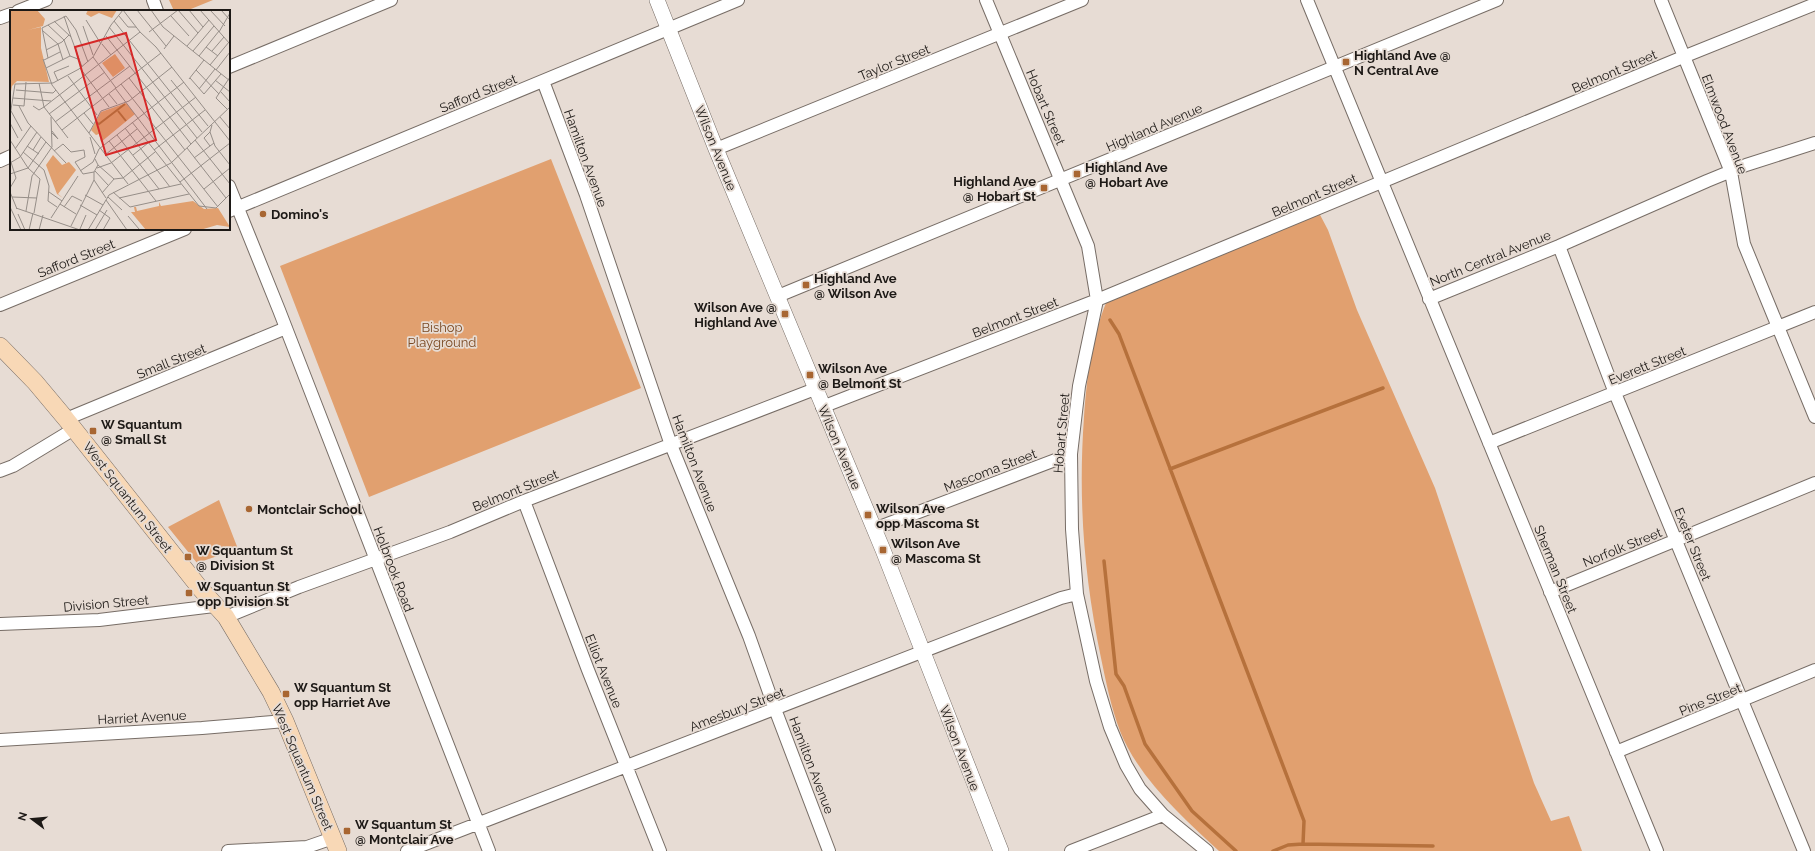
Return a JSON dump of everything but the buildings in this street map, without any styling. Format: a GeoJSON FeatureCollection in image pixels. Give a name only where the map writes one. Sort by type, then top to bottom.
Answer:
{"type":"FeatureCollection","features":[{"type":"Feature","properties":{"kind":"main road","name":"West Squantum Street"},"geometry":{"type":"LineString","coordinates":[[0,346],[35,382],[70,424],[220,612],[271,692],[285,721],[336,845]]}},
{"type":"Feature","properties":{"kind":"street"},"geometry":{"type":"LineString","coordinates":[[21,10],[46,0]]}},
{"type":"Feature","properties":{"kind":"street"},"geometry":{"type":"LineString","coordinates":[[153,0],[157,10]]}},
{"type":"Feature","properties":{"kind":"street"},"geometry":{"type":"LineString","coordinates":[[230,67],[390,0]]}},
{"type":"Feature","properties":{"kind":"street","name":"Wilson Avenue"},"geometry":{"type":"LineString","coordinates":[[657,0],[716,150],[874,529],[1001,851]]}},
{"type":"Feature","properties":{"kind":"street","name":"Safford Street"},"geometry":{"type":"LineString","coordinates":[[233,209],[738,0]]}},
{"type":"Feature","properties":{"kind":"street","name":"Hobart Street"},"geometry":{"type":"LineString","coordinates":[[986,0],[1088,246],[1098,300],[1079,386],[1071,454],[1072,529],[1077,594],[1094,674],[1110,727],[1126,765],[1140,789],[1163,815],[1207,851]]}},
{"type":"Feature","properties":{"kind":"street","name":"Taylor Street"},"geometry":{"type":"LineString","coordinates":[[716,150],[1082,0]]}},
{"type":"Feature","properties":{"kind":"street","name":"North Central Avenue"},"geometry":{"type":"LineString","coordinates":[[1307,0],[1429,299],[1731,172],[1815,143]]}},
{"type":"Feature","properties":{"kind":"street","name":"Highland Avenue"},"geometry":{"type":"LineString","coordinates":[[778,296],[1061,181],[1497,0]]}},
{"type":"Feature","properties":{"kind":"street","name":"Elmwood Avenue"},"geometry":{"type":"LineString","coordinates":[[1661,0],[1731,172],[1744,244],[1815,417]]}},
{"type":"Feature","properties":{"kind":"street","name":"Belmont Street"},"geometry":{"type":"LineString","coordinates":[[822,407],[1098,300],[1683,57],[1815,4]]}},
{"type":"Feature","properties":{"kind":"street"},"geometry":{"type":"LineString","coordinates":[[0,18],[10,14]]}},
{"type":"Feature","properties":{"kind":"street","name":"Hamilton Avenue"},"geometry":{"type":"LineString","coordinates":[[543,81],[586,195],[671,445],[750,636],[775,709],[829,851]]}},
{"type":"Feature","properties":{"kind":"street"},"geometry":{"type":"LineString","coordinates":[[0,161],[10,156]]}},
{"type":"Feature","properties":{"kind":"street","name":"Holbrook Road"},"geometry":{"type":"LineString","coordinates":[[230,192],[233,209],[286,328],[489,851]]}},
{"type":"Feature","properties":{"kind":"street","name":"Safford Street"},"geometry":{"type":"LineString","coordinates":[[0,305],[183,230]]}},
{"type":"Feature","properties":{"kind":"street","name":"Exeter Street"},"geometry":{"type":"LineString","coordinates":[[1558,246],[1615,394],[1677,540],[1804,851]]}},
{"type":"Feature","properties":{"kind":"street","name":"Sherman Street"},"geometry":{"type":"LineString","coordinates":[[1429,299],[1657,851]]}},
{"type":"Feature","properties":{"kind":"street","name":"Everett Street"},"geometry":{"type":"LineString","coordinates":[[1489,443],[1615,394],[1815,312]]}},
{"type":"Feature","properties":{"kind":"street","name":"Small Street"},"geometry":{"type":"LineString","coordinates":[[0,471],[13,466],[70,424],[286,328]]}},
{"type":"Feature","properties":{"kind":"street","name":"Belmont Street"},"geometry":{"type":"LineString","coordinates":[[220,612],[299,587],[450,532],[524,501],[815,389]]}},
{"type":"Feature","properties":{"kind":"street","name":"Mascoma Street"},"geometry":{"type":"LineString","coordinates":[[874,529],[1071,454]]}},
{"type":"Feature","properties":{"kind":"street","name":"Norfolk Street"},"geometry":{"type":"LineString","coordinates":[[1550,592],[1815,483]]}},
{"type":"Feature","properties":{"kind":"street","name":"Elliot Avenue"},"geometry":{"type":"LineString","coordinates":[[524,501],[588,670],[660,851]]}},
{"type":"Feature","properties":{"kind":"street","name":"Amesbury Street"},"geometry":{"type":"LineString","coordinates":[[407,851],[1061,598],[1077,594]]}},
{"type":"Feature","properties":{"kind":"street","name":"Division Street"},"geometry":{"type":"LineString","coordinates":[[0,624],[99,620],[220,612]]}},
{"type":"Feature","properties":{"kind":"street","name":"Pine Street"},"geometry":{"type":"LineString","coordinates":[[1616,752],[1743,701],[1815,670]]}},
{"type":"Feature","properties":{"kind":"street","name":"Harriet Avenue"},"geometry":{"type":"LineString","coordinates":[[0,740],[202,728],[285,721]]}},
{"type":"Feature","properties":{"kind":"street"},"geometry":{"type":"LineString","coordinates":[[1071,851],[1163,815]]}},
{"type":"Feature","properties":{"kind":"street"},"geometry":{"type":"LineString","coordinates":[[228,851],[336,845]]}},
{"type":"Feature","properties":{"kind":"green space"},"geometry":{"type":"Polygon","coordinates":[[[169,0],[213,0],[188,10],[174,10],[169,0]]]}},
{"type":"Feature","properties":{"kind":"green space","name":"Bishop Playground"},"geometry":{"type":"Polygon","coordinates":[[[551,159],[641,388],[369,497],[280,266],[551,159]]]}},
{"type":"Feature","properties":{"kind":"green space"},"geometry":{"type":"Polygon","coordinates":[[[1318,211],[1328,230],[1357,310],[1435,488],[1534,783],[1551,821],[1569,816],[1582,851],[1219,851],[1163,796],[1138,765],[1120,731],[1109,694],[1095,628],[1090,598],[1082,509],[1082,448],[1087,386],[1091,354],[1104,309],[1110,294],[1318,211]]]}},
{"type":"Feature","properties":{"kind":"green space"},"geometry":{"type":"Polygon","coordinates":[[[219,500],[238,549],[197,563],[168,527],[219,500]]]}},
{"type":"Feature","properties":{"kind":"waterway"},"geometry":{"type":"LineString","coordinates":[[1110,320],[1119,334],[1304,821],[1303,844],[1288,845],[1273,851]]}},
{"type":"Feature","properties":{"kind":"waterway"},"geometry":{"type":"LineString","coordinates":[[1170,469],[1383,388]]}},
{"type":"Feature","properties":{"kind":"waterway"},"geometry":{"type":"LineString","coordinates":[[1104,561],[1116,674],[1124,686],[1145,744],[1192,811],[1236,851]]}},
{"type":"Feature","properties":{"kind":"waterway"},"geometry":{"type":"LineString","coordinates":[[1303,844],[1433,846]]}},
{"type":"Feature","properties":{"kind":"place","name":"Highland Ave @ N Central Ave"},"geometry":{"type":"Point","coordinates":[1346,62]}},
{"type":"Feature","properties":{"kind":"place","name":"Highland Ave @ Hobart Ave"},"geometry":{"type":"Point","coordinates":[1077,174]}},
{"type":"Feature","properties":{"kind":"place","name":"Highland Ave @ Hobart St"},"geometry":{"type":"Point","coordinates":[1044,188]}},
{"type":"Feature","properties":{"kind":"place","name":"Domino's"},"geometry":{"type":"Point","coordinates":[263,214]}},
{"type":"Feature","properties":{"kind":"place","name":"Highland Ave @ Wilson Ave"},"geometry":{"type":"Point","coordinates":[806,285]}},
{"type":"Feature","properties":{"kind":"place","name":"Wilson Ave @ Highland Ave"},"geometry":{"type":"Point","coordinates":[785,314]}},
{"type":"Feature","properties":{"kind":"place","name":"Wilson Ave @ Belmont St"},"geometry":{"type":"Point","coordinates":[810,375]}},
{"type":"Feature","properties":{"kind":"place","name":"W Squantum @ Small St"},"geometry":{"type":"Point","coordinates":[93,431]}},
{"type":"Feature","properties":{"kind":"place","name":"Montclair School"},"geometry":{"type":"Point","coordinates":[249,509]}},
{"type":"Feature","properties":{"kind":"place","name":"Wilson Ave opp Mascoma St"},"geometry":{"type":"Point","coordinates":[868,515]}},
{"type":"Feature","properties":{"kind":"place","name":"Wilson Ave @ Mascoma St"},"geometry":{"type":"Point","coordinates":[883,550]}},
{"type":"Feature","properties":{"kind":"place","name":"W Squantum St @ Division St"},"geometry":{"type":"Point","coordinates":[188,557]}},
{"type":"Feature","properties":{"kind":"place","name":"W Squantun St opp Division St"},"geometry":{"type":"Point","coordinates":[189,593]}},
{"type":"Feature","properties":{"kind":"place","name":"W Squantum St opp Harriet Ave"},"geometry":{"type":"Point","coordinates":[286,694]}},
{"type":"Feature","properties":{"kind":"place","name":"W Squantum St @ Montclair Ave"},"geometry":{"type":"Point","coordinates":[347,831]}}]}
